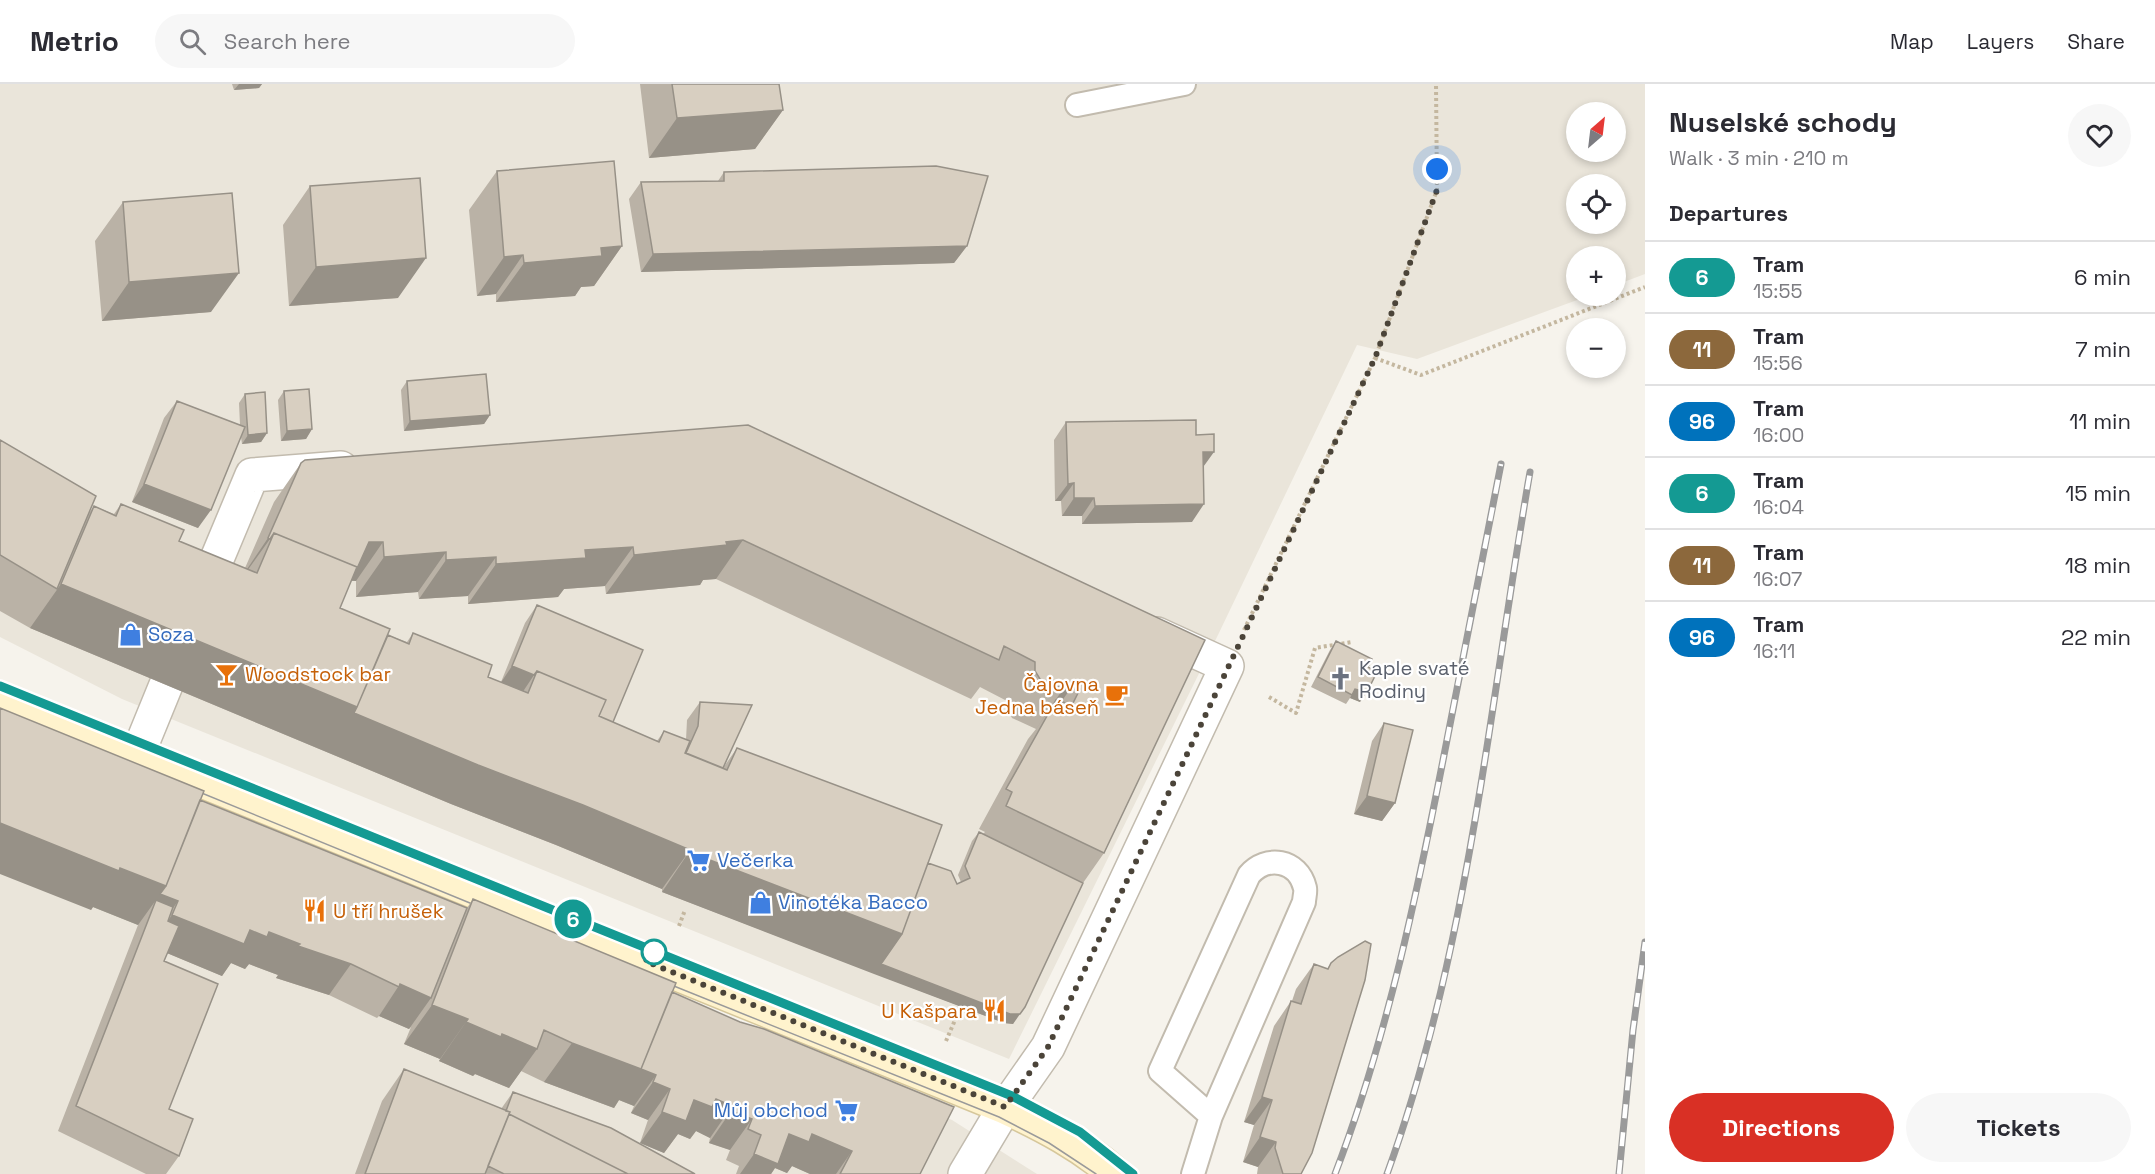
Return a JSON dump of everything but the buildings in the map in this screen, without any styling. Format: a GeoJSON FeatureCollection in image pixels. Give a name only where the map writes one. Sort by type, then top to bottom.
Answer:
{"type":"FeatureCollection","features":[{"type":"Feature","properties":{"kind":"street"},"geometry":{"type":"LineString","coordinates":[[198,607],[252,475],[366,466]]}},
{"type":"Feature","properties":{"kind":"street"},"geometry":{"type":"LineString","coordinates":[[965,1174],[1005,1107],[1048,1047],[1227,666],[1130,621]]}},
{"type":"Feature","properties":{"kind":"street"},"geometry":{"type":"LineString","coordinates":[[137,756],[166,685]]}},
{"type":"Feature","properties":{"kind":"street"},"geometry":{"type":"LineString","coordinates":[[0,699],[1005,1107],[1048,1128],[1090,1154],[1114,1174]]}},
{"type":"Feature","properties":{"kind":"lane"},"geometry":{"type":"LineString","coordinates":[[1077,105],[1184,84]]}},
{"type":"Feature","properties":{"kind":"lane"},"geometry":{"type":"LineString","coordinates":[[1193,1174],[1211,1116],[1304,902],[1305,889],[1298,874],[1287,865],[1273,861],[1257,866],[1249,875],[1160,1071],[1211,1116]]}},
{"type":"Feature","properties":{"kind":"path"},"geometry":{"type":"LineString","coordinates":[[1227,666],[1375,358],[1437,190],[1436,84]]}},
{"type":"Feature","properties":{"kind":"path"},"geometry":{"type":"LineString","coordinates":[[1375,358],[1421,375],[1645,287]]}},
{"type":"Feature","properties":{"kind":"path"},"geometry":{"type":"LineString","coordinates":[[1269,697],[1296,713],[1315,648],[1352,642]]}},
{"type":"Feature","properties":{"kind":"path"},"geometry":{"type":"LineString","coordinates":[[680,926],[686,910]]}},
{"type":"Feature","properties":{"kind":"path"},"geometry":{"type":"LineString","coordinates":[[943,1050],[955,1020]]}},
{"type":"Feature","properties":{"kind":"shaded area"},"geometry":{"type":"Polygon","coordinates":[[[0,84],[1645,84],[1645,274],[1626,281],[1626,246],[1566,246],[1566,304],[1417,359],[1357,345],[1217,637],[1009,1059],[122,699],[0,637],[0,84]]]}},
{"type":"Feature","properties":{"kind":"shaded area"},"geometry":{"type":"Polygon","coordinates":[[[0,732],[952,1120],[1037,1174],[0,1174],[0,732]]]}},
{"type":"Feature","properties":{"kind":"tram line"},"geometry":{"type":"LineString","coordinates":[[0,686],[1012,1097],[1075,1131],[1105,1151],[1133,1174]]}},
{"type":"Feature","properties":{"kind":"tram line","name":"6"},"geometry":{"type":"LineString","coordinates":[[0,686],[1012,1096],[1080,1132],[1133,1174]]}},
{"type":"Feature","properties":{"kind":"tram line"},"geometry":{"type":"LineString","coordinates":[[187,787],[487,910]]}},
{"type":"Feature","properties":{"kind":"tram line"},"geometry":{"type":"LineString","coordinates":[[659,980],[999,1117],[1049,1143],[1096,1174]]}},
{"type":"Feature","properties":{"kind":"railway"},"geometry":{"type":"LineString","coordinates":[[1335,1174],[1371,1069],[1413,908],[1501,464]]}},
{"type":"Feature","properties":{"kind":"railway"},"geometry":{"type":"LineString","coordinates":[[1387,1174],[1415,1089],[1438,1002],[1457,915],[1474,827],[1530,472]]}},
{"type":"Feature","properties":{"kind":"railway"},"geometry":{"type":"LineString","coordinates":[[1619,1174],[1633,1030],[1645,942]]}},
{"type":"Feature","properties":{"kind":"place","name":"Soza"},"geometry":{"type":"Point","coordinates":[130,634]}},
{"type":"Feature","properties":{"kind":"place","name":"Woodstock bar"},"geometry":{"type":"Point","coordinates":[227,674]}},
{"type":"Feature","properties":{"kind":"place","name":"Kaple svaté Rodiny"},"geometry":{"type":"Point","coordinates":[1341,679]}},
{"type":"Feature","properties":{"kind":"place","name":"Čajovna Jedna báseň"},"geometry":{"type":"Point","coordinates":[1117,695]}},
{"type":"Feature","properties":{"kind":"place","name":"Večerka"},"geometry":{"type":"Point","coordinates":[699,860]}},
{"type":"Feature","properties":{"kind":"place","name":"Vinotéka Bacco"},"geometry":{"type":"Point","coordinates":[760,902]}},
{"type":"Feature","properties":{"kind":"place","name":"U tří hrušek"},"geometry":{"type":"Point","coordinates":[315,911]}},
{"type":"Feature","properties":{"kind":"place","name":"U Kašpara"},"geometry":{"type":"Point","coordinates":[995,1011]}},
{"type":"Feature","properties":{"kind":"place","name":"Můj obchod"},"geometry":{"type":"Point","coordinates":[846,1110]}},
{"type":"Feature","properties":{"kind":"route"},"geometry":{"type":"LineString","coordinates":[[654,952],[645,961],[1005,1107],[1048,1047],[1375,358],[1437,190],[1437,169]]}}]}
